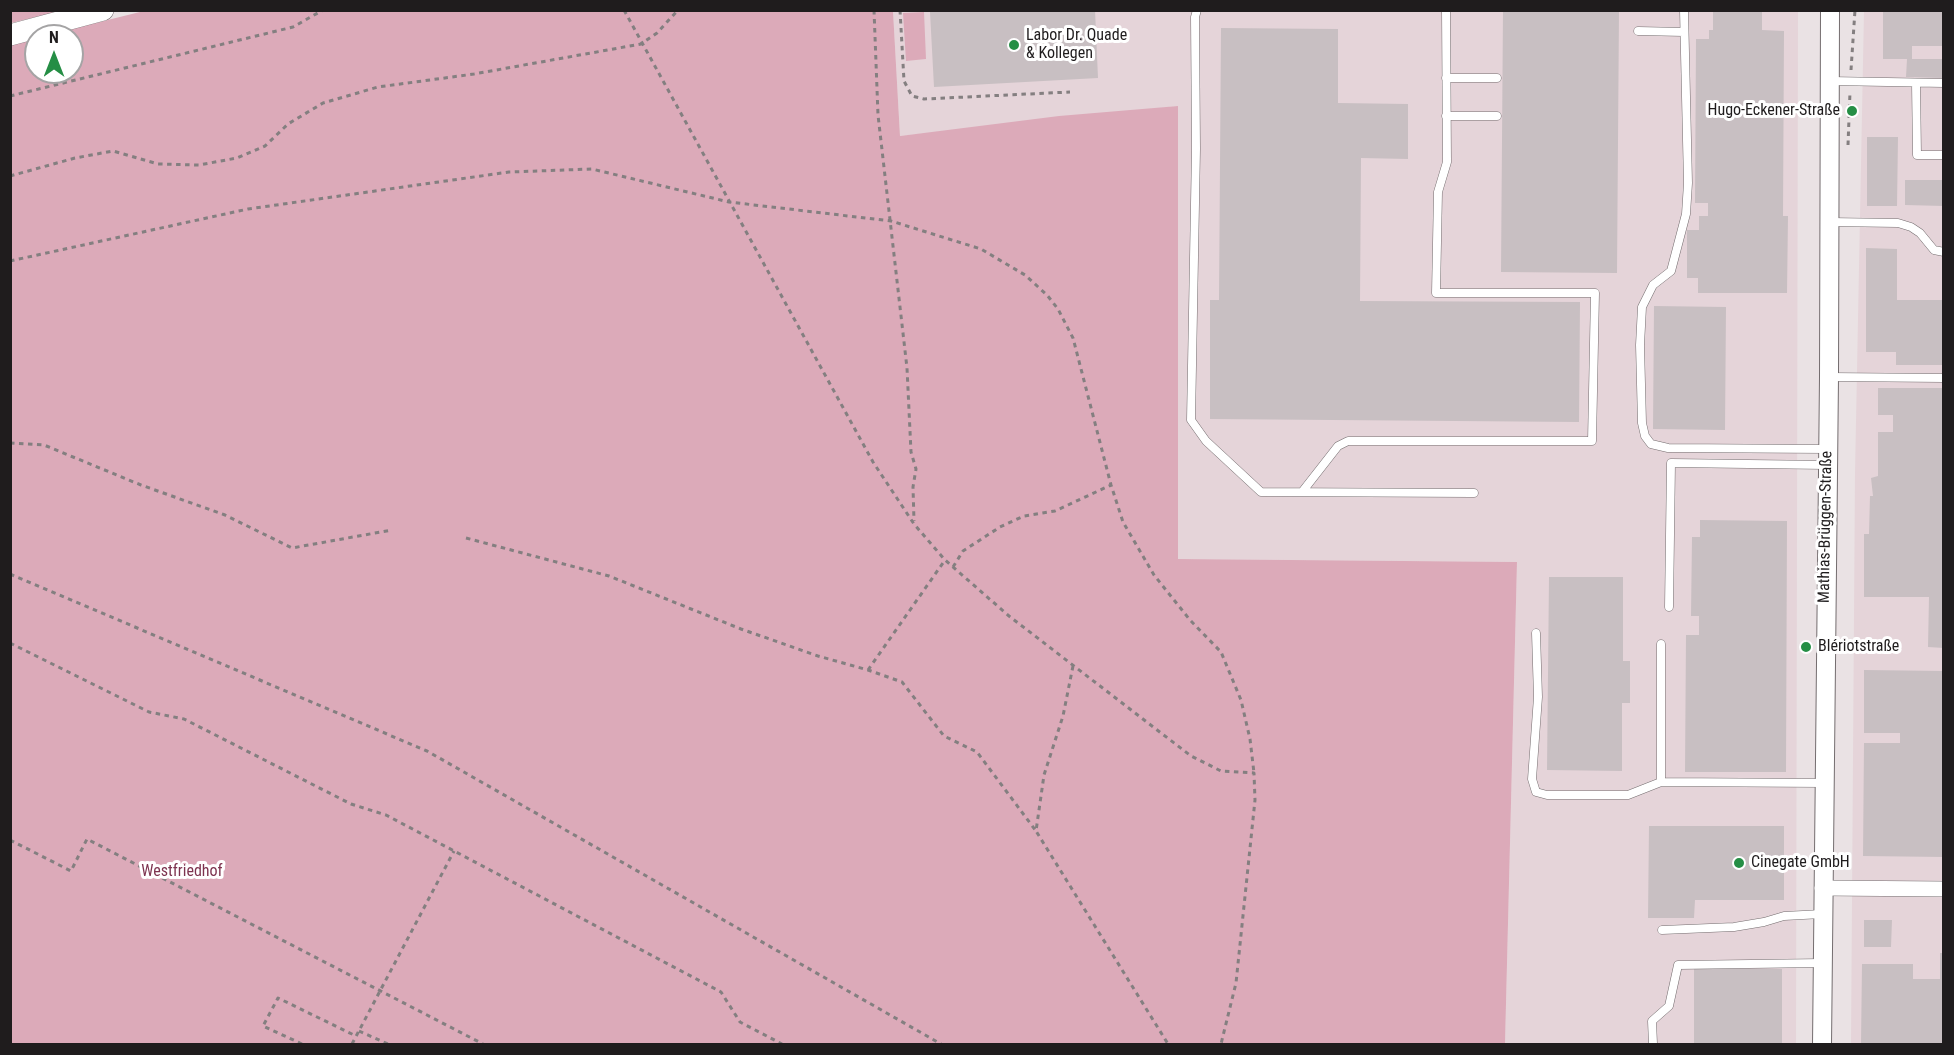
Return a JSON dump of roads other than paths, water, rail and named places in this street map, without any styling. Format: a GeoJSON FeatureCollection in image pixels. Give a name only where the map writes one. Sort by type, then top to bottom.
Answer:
{"type":"FeatureCollection","features":[{"type":"Feature","properties":{"kind":"main road"},"geometry":{"type":"LineString","coordinates":[[10,35],[103,10]]}},
{"type":"Feature","properties":{"kind":"street","name":"Mathias-Brüggen-Straße"},"geometry":{"type":"LineString","coordinates":[[1822,1044],[1829,377],[1830,10]]}},
{"type":"Feature","properties":{"kind":"street"},"geometry":{"type":"LineString","coordinates":[[1822,888],[1944,889]]}},
{"type":"Feature","properties":{"kind":"lane"},"geometry":{"type":"LineString","coordinates":[[1197,10],[1195,17],[1196,149],[1191,420],[1206,441],[1261,492],[1474,493]]}},
{"type":"Feature","properties":{"kind":"lane"},"geometry":{"type":"LineString","coordinates":[[1302,492],[1338,446],[1348,441],[1592,441],[1594,293],[1436,293],[1438,192],[1447,162],[1446,10]]}},
{"type":"Feature","properties":{"kind":"lane"},"geometry":{"type":"LineString","coordinates":[[1684,10],[1688,183],[1686,214],[1671,271],[1653,285],[1642,307],[1640,345],[1642,423],[1645,436],[1651,444],[1668,448],[1827,457]]}},
{"type":"Feature","properties":{"kind":"lane"},"geometry":{"type":"LineString","coordinates":[[1638,31],[1684,32]]}},
{"type":"Feature","properties":{"kind":"lane"},"geometry":{"type":"LineString","coordinates":[[1446,78],[1497,78]]}},
{"type":"Feature","properties":{"kind":"lane"},"geometry":{"type":"LineString","coordinates":[[1830,81],[1944,83]]}},
{"type":"Feature","properties":{"kind":"lane"},"geometry":{"type":"LineString","coordinates":[[1916,83],[1917,155],[1944,155]]}},
{"type":"Feature","properties":{"kind":"lane"},"geometry":{"type":"LineString","coordinates":[[1446,116],[1497,116]]}},
{"type":"Feature","properties":{"kind":"lane"},"geometry":{"type":"LineString","coordinates":[[1830,222],[1898,223],[1911,227],[1934,250],[1944,252]]}},
{"type":"Feature","properties":{"kind":"lane"},"geometry":{"type":"LineString","coordinates":[[1829,377],[1944,378]]}},
{"type":"Feature","properties":{"kind":"lane"},"geometry":{"type":"LineString","coordinates":[[1669,607],[1671,463],[1827,457]]}},
{"type":"Feature","properties":{"kind":"lane"},"geometry":{"type":"LineString","coordinates":[[1536,633],[1538,697],[1532,780],[1536,792],[1547,795],[1628,795],[1660,782],[1824,783]]}},
{"type":"Feature","properties":{"kind":"lane"},"geometry":{"type":"LineString","coordinates":[[1660,782],[1661,644]]}},
{"type":"Feature","properties":{"kind":"lane"},"geometry":{"type":"LineString","coordinates":[[1662,930],[1734,927],[1784,916],[1822,914]]}},
{"type":"Feature","properties":{"kind":"lane"},"geometry":{"type":"LineString","coordinates":[[1653,1044],[1652,1022],[1669,1006],[1678,965],[1822,963]]}},
{"type":"Feature","properties":{"kind":"place","name":"Labor Dr. Quade & Kollegen"},"geometry":{"type":"Point","coordinates":[1014,45]}},
{"type":"Feature","properties":{"kind":"place","name":"Hugo-Eckener-Straße"},"geometry":{"type":"Point","coordinates":[1852,111]}},
{"type":"Feature","properties":{"kind":"place","name":"Blériotstraße"},"geometry":{"type":"Point","coordinates":[1806,647]}},
{"type":"Feature","properties":{"kind":"place","name":"Cinegate GmbH"},"geometry":{"type":"Point","coordinates":[1739,863]}},
{"type":"Feature","properties":{"kind":"park label","name":"Westfriedhof"},"geometry":{"type":"Point","coordinates":[182,872]}}]}
